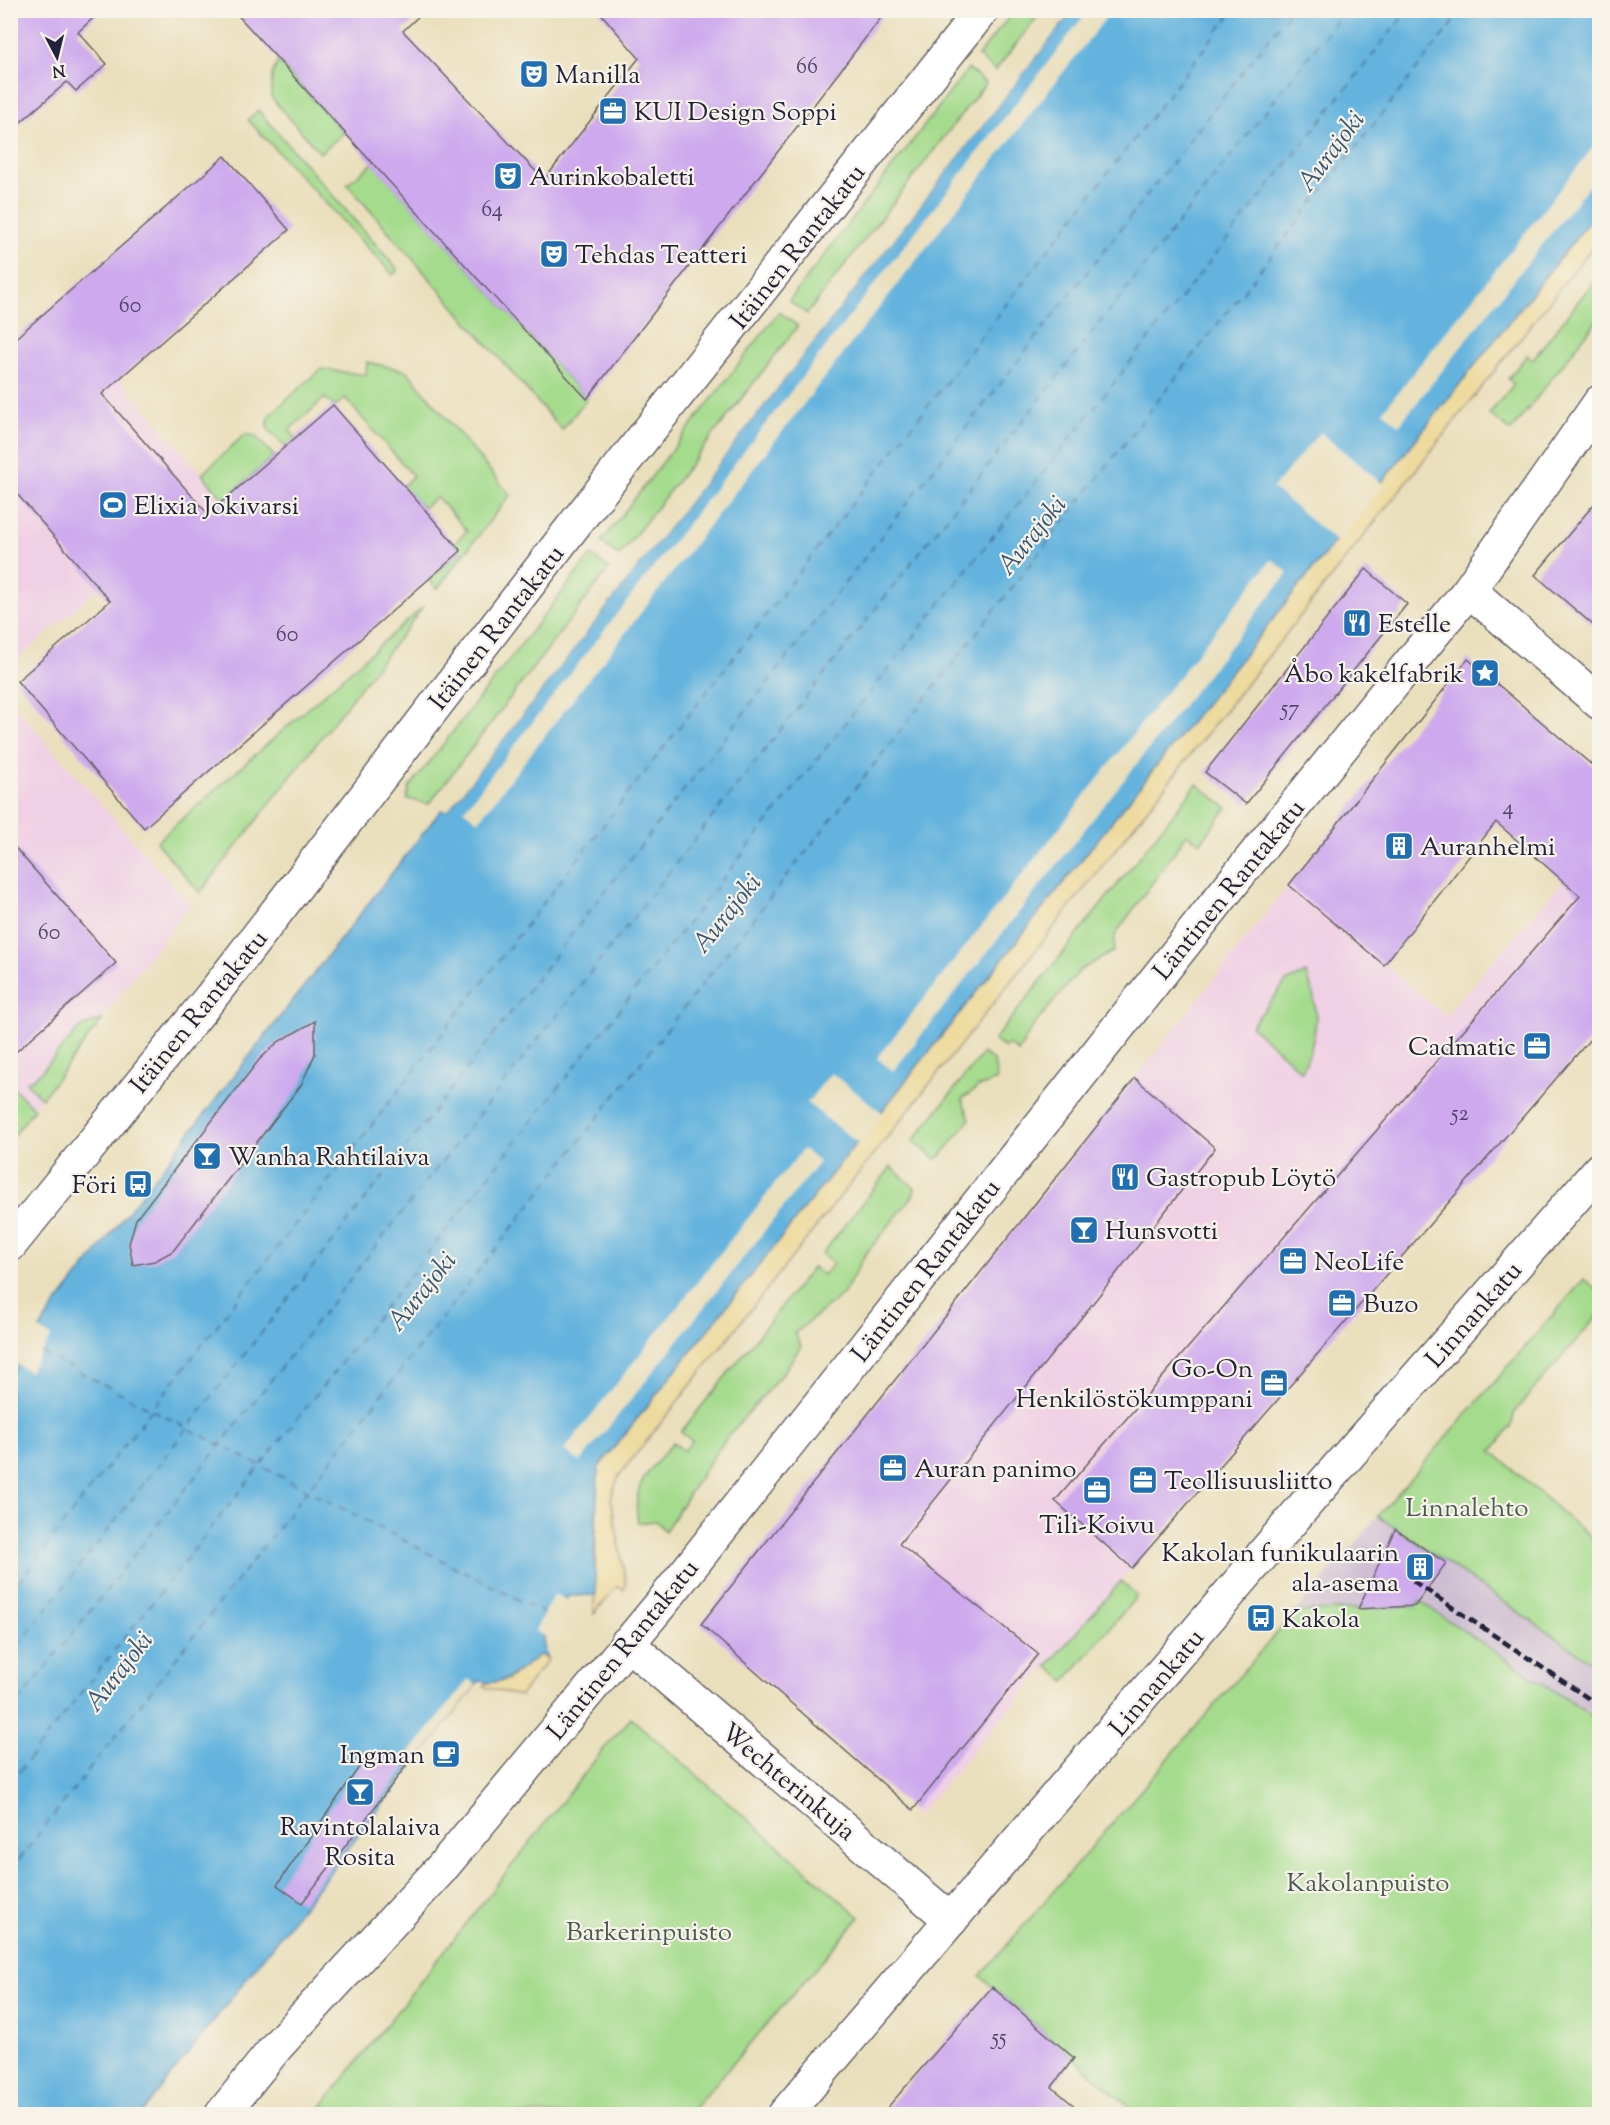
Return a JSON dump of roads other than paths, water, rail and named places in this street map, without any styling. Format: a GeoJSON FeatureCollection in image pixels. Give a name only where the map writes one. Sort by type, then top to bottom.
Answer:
{"type":"FeatureCollection","features":[{"type":"Feature","properties":{"kind":"street","name":"Itäinen Rantakatu"},"geometry":{"type":"LineString","coordinates":[[10,1245],[211,997],[571,530],[982,10]]}},
{"type":"Feature","properties":{"kind":"street","name":"Läntinen Rantakatu"},"geometry":{"type":"LineString","coordinates":[[222,2115],[277,2046],[440,1870],[661,1604],[1233,881],[1469,590],[1599,402]]}},
{"type":"Feature","properties":{"kind":"street"},"geometry":{"type":"LineString","coordinates":[[1469,590],[1599,703]]}},
{"type":"Feature","properties":{"kind":"street","name":"Linnankatu"},"geometry":{"type":"LineString","coordinates":[[785,2115],[1317,1491],[1599,1169]]}},
{"type":"Feature","properties":{"kind":"street","name":"Wechterinkuja"},"geometry":{"type":"LineString","coordinates":[[627,1643],[951,1920]]}},
{"type":"Feature","properties":{"kind":"water","name":"Aurajoki"},"geometry":{"type":"Polygon","coordinates":[[[1072,11],[1599,11],[1599,209],[598,1468],[594,1556],[596,1595],[568,1596],[543,1639],[546,1657],[540,1655],[511,1676],[496,1682],[479,1681],[141,2114],[11,2114],[10,1377],[51,1311],[441,810],[448,810],[1072,11]]]}},
{"type":"Feature","properties":{"kind":"railway"},"geometry":{"type":"LineString","coordinates":[[1413,1581],[1600,1706]]}},
{"type":"Feature","properties":{"kind":"place","name":"Manilla"},"geometry":{"type":"Point","coordinates":[534,74]}},
{"type":"Feature","properties":{"kind":"place","name":"KUI Design Soppi"},"geometry":{"type":"Point","coordinates":[613,111]}},
{"type":"Feature","properties":{"kind":"place","name":"Aurinkobaletti"},"geometry":{"type":"Point","coordinates":[508,176]}},
{"type":"Feature","properties":{"kind":"place","name":"Tehdas Teatteri"},"geometry":{"type":"Point","coordinates":[554,254]}},
{"type":"Feature","properties":{"kind":"place","name":"Elixia Jokivarsi"},"geometry":{"type":"Point","coordinates":[113,505]}},
{"type":"Feature","properties":{"kind":"place","name":"Estelle"},"geometry":{"type":"Point","coordinates":[1357,623]}},
{"type":"Feature","properties":{"kind":"place","name":"Åbo kakelfabrik"},"geometry":{"type":"Point","coordinates":[1485,673]}},
{"type":"Feature","properties":{"kind":"place","name":"Auranhelmi"},"geometry":{"type":"Point","coordinates":[1399,846]}},
{"type":"Feature","properties":{"kind":"place","name":"Cadmatic"},"geometry":{"type":"Point","coordinates":[1537,1046]}},
{"type":"Feature","properties":{"kind":"place","name":"Wanha Rahtilaiva"},"geometry":{"type":"Point","coordinates":[207,1156]}},
{"type":"Feature","properties":{"kind":"place","name":"Gastropub Löytö"},"geometry":{"type":"Point","coordinates":[1125,1177]}},
{"type":"Feature","properties":{"kind":"place","name":"Föri"},"geometry":{"type":"Point","coordinates":[138,1184]}},
{"type":"Feature","properties":{"kind":"place","name":"Hunsvotti"},"geometry":{"type":"Point","coordinates":[1084,1230]}},
{"type":"Feature","properties":{"kind":"place","name":"NeoLife"},"geometry":{"type":"Point","coordinates":[1293,1261]}},
{"type":"Feature","properties":{"kind":"place","name":"Buzo"},"geometry":{"type":"Point","coordinates":[1342,1303]}},
{"type":"Feature","properties":{"kind":"place","name":"Go-On Henkilöstökumppani"},"geometry":{"type":"Point","coordinates":[1274,1383]}},
{"type":"Feature","properties":{"kind":"place","name":"Auran panimo"},"geometry":{"type":"Point","coordinates":[893,1468]}},
{"type":"Feature","properties":{"kind":"place","name":"Teollisuusliitto"},"geometry":{"type":"Point","coordinates":[1143,1480]}},
{"type":"Feature","properties":{"kind":"place","name":"Tili-Koivu"},"geometry":{"type":"Point","coordinates":[1097,1490]}},
{"type":"Feature","properties":{"kind":"place","name":"Kakolan funikulaarin ala-asema"},"geometry":{"type":"Point","coordinates":[1420,1567]}},
{"type":"Feature","properties":{"kind":"place","name":"Kakola"},"geometry":{"type":"Point","coordinates":[1261,1618]}},
{"type":"Feature","properties":{"kind":"place","name":"Ingman"},"geometry":{"type":"Point","coordinates":[446,1754]}},
{"type":"Feature","properties":{"kind":"place","name":"Ravintolalaiva Rosita"},"geometry":{"type":"Point","coordinates":[360,1792]}},
{"type":"Feature","properties":{"kind":"park label","name":"Linnalehto"},"geometry":{"type":"Point","coordinates":[1467,1507]}},
{"type":"Feature","properties":{"kind":"park label","name":"Kakolanpuisto"},"geometry":{"type":"Point","coordinates":[1368,1882]}},
{"type":"Feature","properties":{"kind":"park label","name":"Barkerinpuisto"},"geometry":{"type":"Point","coordinates":[649,1931]}}]}
